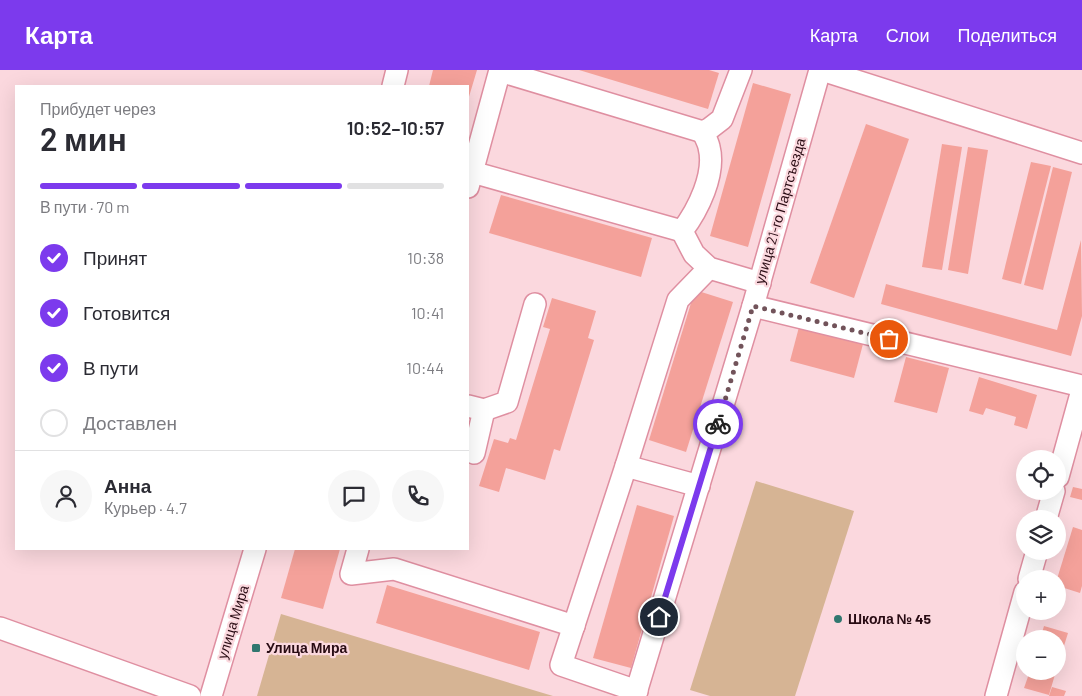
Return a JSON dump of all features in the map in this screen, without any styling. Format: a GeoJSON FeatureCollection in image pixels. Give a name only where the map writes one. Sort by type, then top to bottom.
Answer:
{"type":"FeatureCollection","features":[{"type":"Feature","properties":{"kind":"street"},"geometry":{"type":"LineString","coordinates":[[393,85],[397,70]]}},
{"type":"Feature","properties":{"kind":"street"},"geometry":{"type":"LineString","coordinates":[[741,70],[722,120],[703,132],[500,71],[470,179],[682,231],[694,254],[709,268],[760,283]]}},
{"type":"Feature","properties":{"kind":"street"},"geometry":{"type":"LineString","coordinates":[[821,70],[1082,153]]}},
{"type":"Feature","properties":{"kind":"street","name":"улица 21-го Партсъезда"},"geometry":{"type":"LineString","coordinates":[[636,694],[760,283],[821,70]]}},
{"type":"Feature","properties":{"kind":"street"},"geometry":{"type":"LineString","coordinates":[[682,231],[693,216],[708,181],[709,147],[703,132]]}},
{"type":"Feature","properties":{"kind":"street"},"geometry":{"type":"LineString","coordinates":[[636,694],[561,665],[678,300],[709,268]]}},
{"type":"Feature","properties":{"kind":"street"},"geometry":{"type":"LineString","coordinates":[[474,453],[476,408],[507,402],[535,304]]}},
{"type":"Feature","properties":{"kind":"street"},"geometry":{"type":"LineString","coordinates":[[753,306],[1082,386]]}},
{"type":"Feature","properties":{"kind":"street"},"geometry":{"type":"LineString","coordinates":[[1065,450],[1082,390]]}},
{"type":"Feature","properties":{"kind":"street"},"geometry":{"type":"LineString","coordinates":[[626,466],[699,486]]}},
{"type":"Feature","properties":{"kind":"street","name":"улица Мира"},"geometry":{"type":"LineString","coordinates":[[211,696],[255,550]]}},
{"type":"Feature","properties":{"kind":"street"},"geometry":{"type":"LineString","coordinates":[[358,550],[350,574],[394,569],[574,626]]}},
{"type":"Feature","properties":{"kind":"street"},"geometry":{"type":"LineString","coordinates":[[996,696],[1017,620]]}},
{"type":"Feature","properties":{"kind":"street"},"geometry":{"type":"LineString","coordinates":[[0,628],[190,696]]}},
{"type":"Feature","properties":{"kind":"shaded area"},"geometry":{"type":"Polygon","coordinates":[[[756,481],[854,511],[795,696],[710,696],[690,690],[756,481]]]}},
{"type":"Feature","properties":{"kind":"shaded area"},"geometry":{"type":"Polygon","coordinates":[[[281,614],[553,696],[257,696],[281,614]]]}},
{"type":"Feature","properties":{"kind":"building"},"geometry":{"type":"Polygon","coordinates":[[[433,70],[477,70],[469,97],[469,85],[429,85],[433,70]]]}},
{"type":"Feature","properties":{"kind":"building"},"geometry":{"type":"Polygon","coordinates":[[[579,70],[709,70],[719,73],[708,109],[579,70]]]}},
{"type":"Feature","properties":{"kind":"building"},"geometry":{"type":"Polygon","coordinates":[[[753,83],[791,94],[748,247],[710,236],[753,83]]]}},
{"type":"Feature","properties":{"kind":"building"},"geometry":{"type":"Polygon","coordinates":[[[866,124],[909,139],[854,298],[810,283],[866,124]]]}},
{"type":"Feature","properties":{"kind":"building"},"geometry":{"type":"Polygon","coordinates":[[[942,144],[962,147],[942,270],[922,267],[942,144]]]}},
{"type":"Feature","properties":{"kind":"building"},"geometry":{"type":"Polygon","coordinates":[[[968,147],[988,150],[968,274],[948,270],[968,147]]]}},
{"type":"Feature","properties":{"kind":"building"},"geometry":{"type":"Polygon","coordinates":[[[1031,162],[1051,166],[1021,284],[1002,279],[1031,162]]]}},
{"type":"Feature","properties":{"kind":"building"},"geometry":{"type":"Polygon","coordinates":[[[1053,167],[1072,172],[1043,290],[1024,285],[1053,167]]]}},
{"type":"Feature","properties":{"kind":"building"},"geometry":{"type":"Polygon","coordinates":[[[501,195],[652,238],[641,277],[489,233],[501,195]]]}},
{"type":"Feature","properties":{"kind":"building"},"geometry":{"type":"Polygon","coordinates":[[[1081,240],[1082,316],[1071,356],[881,304],[886,284],[1057,330],[1081,240]]]}},
{"type":"Feature","properties":{"kind":"building"},"geometry":{"type":"Polygon","coordinates":[[[695,290],[733,302],[686,452],[649,440],[695,290]]]}},
{"type":"Feature","properties":{"kind":"building"},"geometry":{"type":"Polygon","coordinates":[[[552,298],[596,311],[588,338],[594,340],[560,451],[554,449],[545,480],[506,468],[499,492],[479,486],[494,439],[508,443],[510,438],[516,440],[550,329],[543,327],[552,298]]]}},
{"type":"Feature","properties":{"kind":"building"},"geometry":{"type":"Polygon","coordinates":[[[799,327],[863,344],[854,378],[790,361],[799,327]]]}},
{"type":"Feature","properties":{"kind":"building"},"geometry":{"type":"Polygon","coordinates":[[[906,357],[949,368],[937,413],[894,402],[906,357]]]}},
{"type":"Feature","properties":{"kind":"building"},"geometry":{"type":"Polygon","coordinates":[[[979,377],[1037,395],[1027,429],[1014,425],[1016,417],[986,408],[983,415],[969,411],[979,377]]]}},
{"type":"Feature","properties":{"kind":"building"},"geometry":{"type":"Polygon","coordinates":[[[1073,487],[1082,489],[1082,500],[1070,497],[1073,487]]]}},
{"type":"Feature","properties":{"kind":"building"},"geometry":{"type":"Polygon","coordinates":[[[637,505],[674,516],[631,668],[593,658],[637,505]]]}},
{"type":"Feature","properties":{"kind":"building"},"geometry":{"type":"Polygon","coordinates":[[[1073,527],[1082,530],[1082,586],[1080,593],[1066,589],[1066,570],[1060,570],[1063,560],[1066,560],[1066,550],[1073,527]]]}},
{"type":"Feature","properties":{"kind":"building"},"geometry":{"type":"Polygon","coordinates":[[[295,550],[340,550],[323,609],[281,598],[295,550]]]}},
{"type":"Feature","properties":{"kind":"building"},"geometry":{"type":"Polygon","coordinates":[[[387,585],[540,632],[529,670],[376,623],[387,585]]]}},
{"type":"Feature","properties":{"kind":"building"},"geometry":{"type":"Polygon","coordinates":[[[1044,626],[1058,630],[1043,630],[1044,626]]]}},
{"type":"Feature","properties":{"kind":"building"},"geometry":{"type":"Polygon","coordinates":[[[1027,680],[1053,680],[1049,695],[1024,688],[1027,680]]]}},
{"type":"Feature","properties":{"kind":"building"},"geometry":{"type":"Polygon","coordinates":[[[1052,687],[1066,691],[1064,696],[1049,696],[1052,687]]]}},
{"type":"Feature","properties":{"kind":"way so far"},"geometry":{"type":"LineString","coordinates":[[718,424],[753,306],[889,339]]}},
{"type":"Feature","properties":{"kind":"place","name":"Школа № 45"},"geometry":{"type":"Point","coordinates":[838,619]}},
{"type":"Feature","properties":{"kind":"place","name":"Улица Мира"},"geometry":{"type":"Point","coordinates":[256,648]}},
{"type":"Feature","properties":{"kind":"route"},"geometry":{"type":"LineString","coordinates":[[659,617],[718,424]]}}]}
